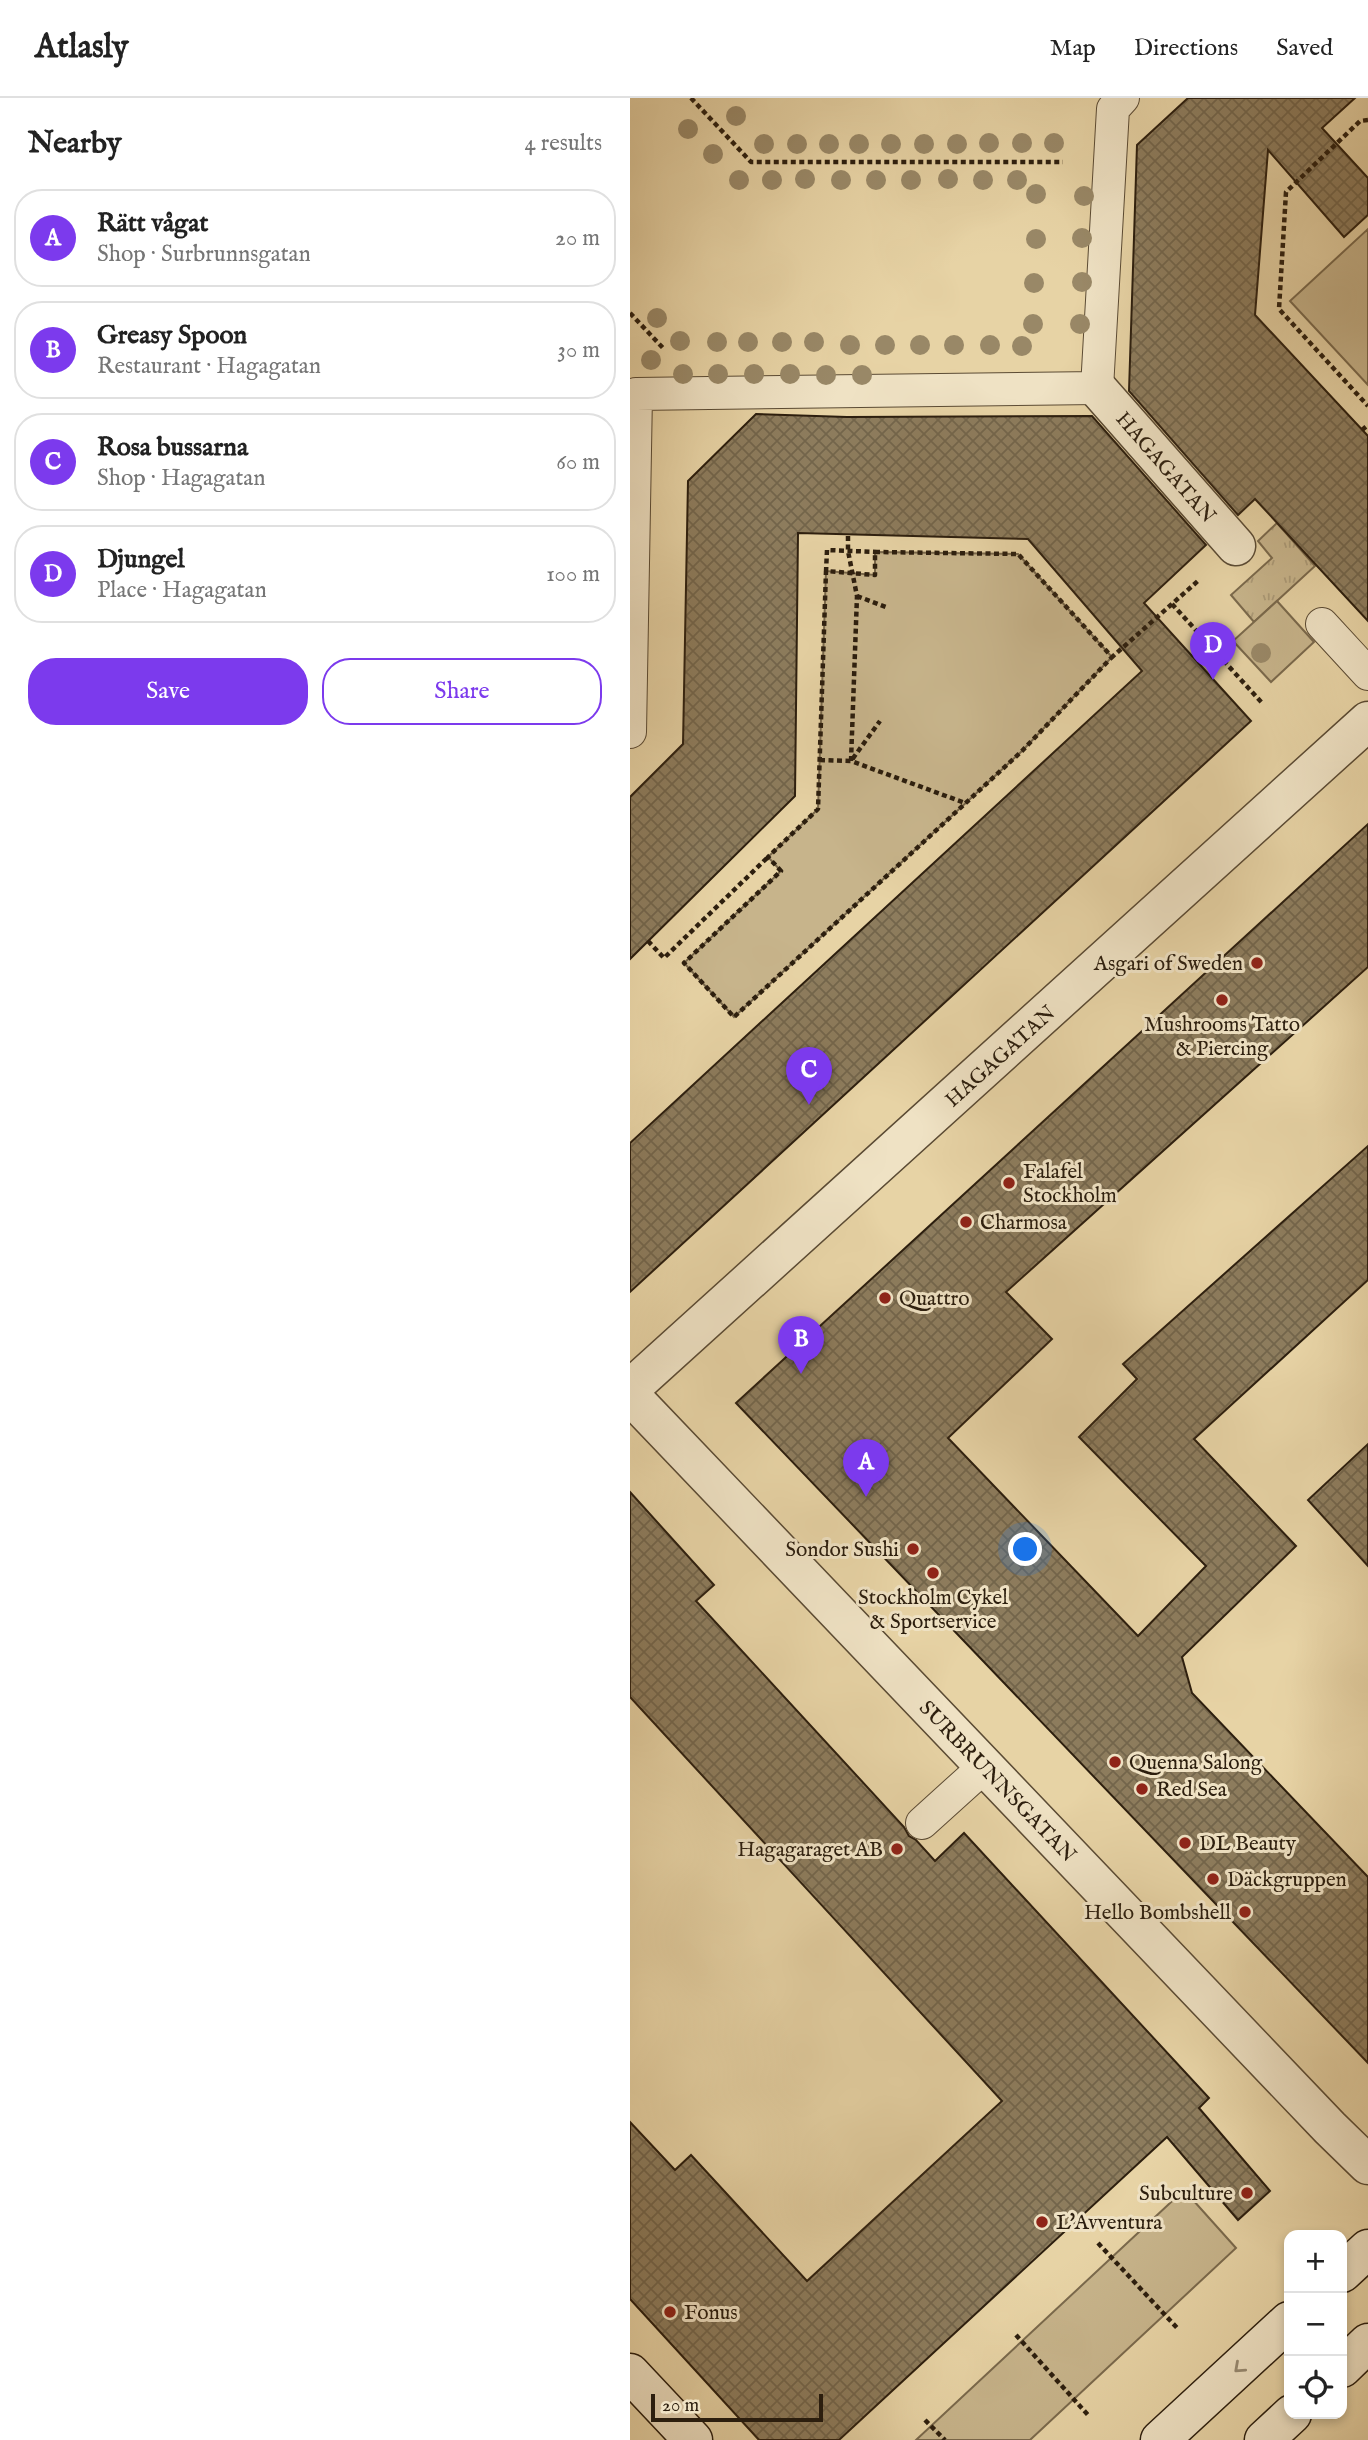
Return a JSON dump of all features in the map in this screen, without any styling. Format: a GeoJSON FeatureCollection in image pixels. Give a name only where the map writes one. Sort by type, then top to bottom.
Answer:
{"type":"FeatureCollection","features":[{"type":"Feature","properties":{"kind":"street","name":"HAGAGATAN"},"geometry":{"type":"LineString","coordinates":[[1097,388],[1236,546]]}},
{"type":"Feature","properties":{"kind":"street","name":"HAGAGATAN"},"geometry":{"type":"LineString","coordinates":[[630,1389],[1368,721]]}},
{"type":"Feature","properties":{"kind":"street","name":"SURBRUNNSGATAN"},"geometry":{"type":"LineString","coordinates":[[630,1395],[1368,2165]]}},
{"type":"Feature","properties":{"kind":"street"},"geometry":{"type":"LineString","coordinates":[[1347,2268],[1368,2249]]}},
{"type":"Feature","properties":{"kind":"street"},"geometry":{"type":"LineString","coordinates":[[1160,2440],[1284,2327]]}},
{"type":"Feature","properties":{"kind":"street"},"geometry":{"type":"LineString","coordinates":[[1347,2363],[1368,2343]]}},
{"type":"Feature","properties":{"kind":"street"},"geometry":{"type":"LineString","coordinates":[[630,2373],[693,2440]]}},
{"type":"Feature","properties":{"kind":"street"},"geometry":{"type":"LineString","coordinates":[[1264,2440],[1287,2419]]}},
{"type":"Feature","properties":{"kind":"lane"},"geometry":{"type":"LineString","coordinates":[[630,732],[636,394],[1097,388],[1113,109],[1123,98]]}},
{"type":"Feature","properties":{"kind":"lane"},"geometry":{"type":"LineString","coordinates":[[1322,624],[1368,674]]}},
{"type":"Feature","properties":{"kind":"lane"},"geometry":{"type":"LineString","coordinates":[[922,1824],[984,1767]]}},
{"type":"Feature","properties":{"kind":"path"},"geometry":{"type":"LineString","coordinates":[[691,98],[751,162],[1063,161],[1063,174]]}},
{"type":"Feature","properties":{"kind":"path"},"geometry":{"type":"LineString","coordinates":[[1368,120],[1360,121],[1286,192],[1279,309],[1368,406]]}},
{"type":"Feature","properties":{"kind":"path"},"geometry":{"type":"LineString","coordinates":[[630,313],[664,348]]}},
{"type":"Feature","properties":{"kind":"path"},"geometry":{"type":"LineString","coordinates":[[1362,430],[1368,425]]}},
{"type":"Feature","properties":{"kind":"path"},"geometry":{"type":"LineString","coordinates":[[848,536],[848,551],[857,596],[851,761]]}},
{"type":"Feature","properties":{"kind":"path"},"geometry":{"type":"LineString","coordinates":[[648,942],[664,958],[818,809],[827,550],[1018,554],[1112,657]]}},
{"type":"Feature","properties":{"kind":"path"},"geometry":{"type":"LineString","coordinates":[[826,570],[875,575],[875,552]]}},
{"type":"Feature","properties":{"kind":"path"},"geometry":{"type":"LineString","coordinates":[[768,857],[782,871],[684,962],[734,1017],[1022,751],[1112,657],[1185,593]]}},
{"type":"Feature","properties":{"kind":"path"},"geometry":{"type":"LineString","coordinates":[[857,596],[886,607]]}},
{"type":"Feature","properties":{"kind":"path"},"geometry":{"type":"LineString","coordinates":[[1172,604],[1263,704]]}},
{"type":"Feature","properties":{"kind":"path"},"geometry":{"type":"LineString","coordinates":[[851,761],[880,721]]}},
{"type":"Feature","properties":{"kind":"path"},"geometry":{"type":"LineString","coordinates":[[820,760],[851,761],[965,803]]}},
{"type":"Feature","properties":{"kind":"path"},"geometry":{"type":"LineString","coordinates":[[1098,2243],[1180,2330]]}},
{"type":"Feature","properties":{"kind":"path"},"geometry":{"type":"LineString","coordinates":[[1016,2335],[1088,2415]]}},
{"type":"Feature","properties":{"kind":"path"},"geometry":{"type":"LineString","coordinates":[[925,2420],[945,2440]]}},
{"type":"Feature","properties":{"kind":"green space"},"geometry":{"type":"Polygon","coordinates":[[[1368,229],[1368,385],[1290,301],[1368,229]]]}},
{"type":"Feature","properties":{"kind":"green space"},"geometry":{"type":"Polygon","coordinates":[[[1277,523],[1315,566],[1254,622],[1231,595],[1272,558],[1258,541],[1277,523]]]}},
{"type":"Feature","properties":{"kind":"green space"},"geometry":{"type":"Polygon","coordinates":[[[875,552],[1018,554],[1112,657],[1022,751],[734,1017],[684,963],[781,871],[768,857],[818,809],[826,571],[875,575],[875,552]]]}},
{"type":"Feature","properties":{"kind":"green space"},"geometry":{"type":"Polygon","coordinates":[[[1277,601],[1314,642],[1271,682],[1233,641],[1277,601]]]}},
{"type":"Feature","properties":{"kind":"green space"},"geometry":{"type":"Polygon","coordinates":[[[1184,2190],[1236,2248],[1030,2440],[916,2440],[1184,2190]]]}},
{"type":"Feature","properties":{"kind":"building"},"geometry":{"type":"Polygon","coordinates":[[[1188,98],[1355,98],[1322,128],[1368,178],[1368,215],[1344,237],[1268,150],[1255,315],[1368,436],[1368,621],[1255,499],[1238,515],[1129,391],[1137,145],[1188,98]]]}},
{"type":"Feature","properties":{"kind":"building"},"geometry":{"type":"Polygon","coordinates":[[[756,414],[847,417],[1092,416],[1206,545],[1144,603],[1251,721],[630,1292],[630,1143],[1142,671],[1028,539],[798,533],[795,796],[630,959],[630,797],[683,744],[688,481],[756,414]]]}},
{"type":"Feature","properties":{"kind":"building"},"geometry":{"type":"Polygon","coordinates":[[[1368,824],[1368,967],[1006,1292],[1052,1339],[948,1438],[1138,1636],[1206,1566],[1079,1437],[1137,1379],[1123,1364],[1368,1146],[1368,1280],[1194,1439],[1296,1546],[1182,1657],[1192,1693],[1368,1877],[1368,2063],[736,1403],[1368,824]]]}},
{"type":"Feature","properties":{"kind":"building"},"geometry":{"type":"Polygon","coordinates":[[[1368,1444],[1368,1566],[1308,1500],[1368,1444]]]}},
{"type":"Feature","properties":{"kind":"building"},"geometry":{"type":"Polygon","coordinates":[[[630,1492],[714,1585],[696,1601],[904,1827],[909,1836],[935,1861],[964,1833],[1209,2098],[1199,2108],[1270,2191],[1238,2220],[1167,2137],[839,2440],[759,2440],[630,2299],[630,2122],[675,2170],[691,2155],[807,2281],[1002,2101],[630,1697],[630,1492]]]}},
{"type":"Feature","properties":{"kind":"place","name":"Djungel"},"geometry":{"type":"Point","coordinates":[1213,680]}},
{"type":"Feature","properties":{"kind":"place","name":"Asgari of Sweden"},"geometry":{"type":"Point","coordinates":[1257,963]}},
{"type":"Feature","properties":{"kind":"place","name":"Mushrooms Tatto & Piercing"},"geometry":{"type":"Point","coordinates":[1222,1000]}},
{"type":"Feature","properties":{"kind":"place","name":"Rosa bussarna"},"geometry":{"type":"Point","coordinates":[809,1105]}},
{"type":"Feature","properties":{"kind":"place","name":"Falafel Stockholm"},"geometry":{"type":"Point","coordinates":[1009,1183]}},
{"type":"Feature","properties":{"kind":"place","name":"Charmosa"},"geometry":{"type":"Point","coordinates":[966,1222]}},
{"type":"Feature","properties":{"kind":"place","name":"Quattro"},"geometry":{"type":"Point","coordinates":[885,1298]}},
{"type":"Feature","properties":{"kind":"place","name":"Greasy Spoon"},"geometry":{"type":"Point","coordinates":[801,1374]}},
{"type":"Feature","properties":{"kind":"place","name":"Rätt vågat"},"geometry":{"type":"Point","coordinates":[866,1497]}},
{"type":"Feature","properties":{"kind":"place","name":"Sondor Sushi"},"geometry":{"type":"Point","coordinates":[913,1549]}},
{"type":"Feature","properties":{"kind":"place","name":"Stockholm Cykel & Sportservice"},"geometry":{"type":"Point","coordinates":[933,1573]}},
{"type":"Feature","properties":{"kind":"place","name":"Quenna Salong"},"geometry":{"type":"Point","coordinates":[1115,1762]}},
{"type":"Feature","properties":{"kind":"place","name":"Red Sea"},"geometry":{"type":"Point","coordinates":[1142,1789]}},
{"type":"Feature","properties":{"kind":"place","name":"DL Beauty"},"geometry":{"type":"Point","coordinates":[1185,1843]}},
{"type":"Feature","properties":{"kind":"place","name":"Hagagaraget AB"},"geometry":{"type":"Point","coordinates":[897,1849]}},
{"type":"Feature","properties":{"kind":"place","name":"Däckgruppen"},"geometry":{"type":"Point","coordinates":[1213,1879]}},
{"type":"Feature","properties":{"kind":"place","name":"Hello Bombshell"},"geometry":{"type":"Point","coordinates":[1245,1912]}},
{"type":"Feature","properties":{"kind":"place","name":"Subculture"},"geometry":{"type":"Point","coordinates":[1247,2193]}},
{"type":"Feature","properties":{"kind":"place","name":"L'Avventura"},"geometry":{"type":"Point","coordinates":[1042,2222]}},
{"type":"Feature","properties":{"kind":"place","name":"Fonus"},"geometry":{"type":"Point","coordinates":[670,2312]}}]}
